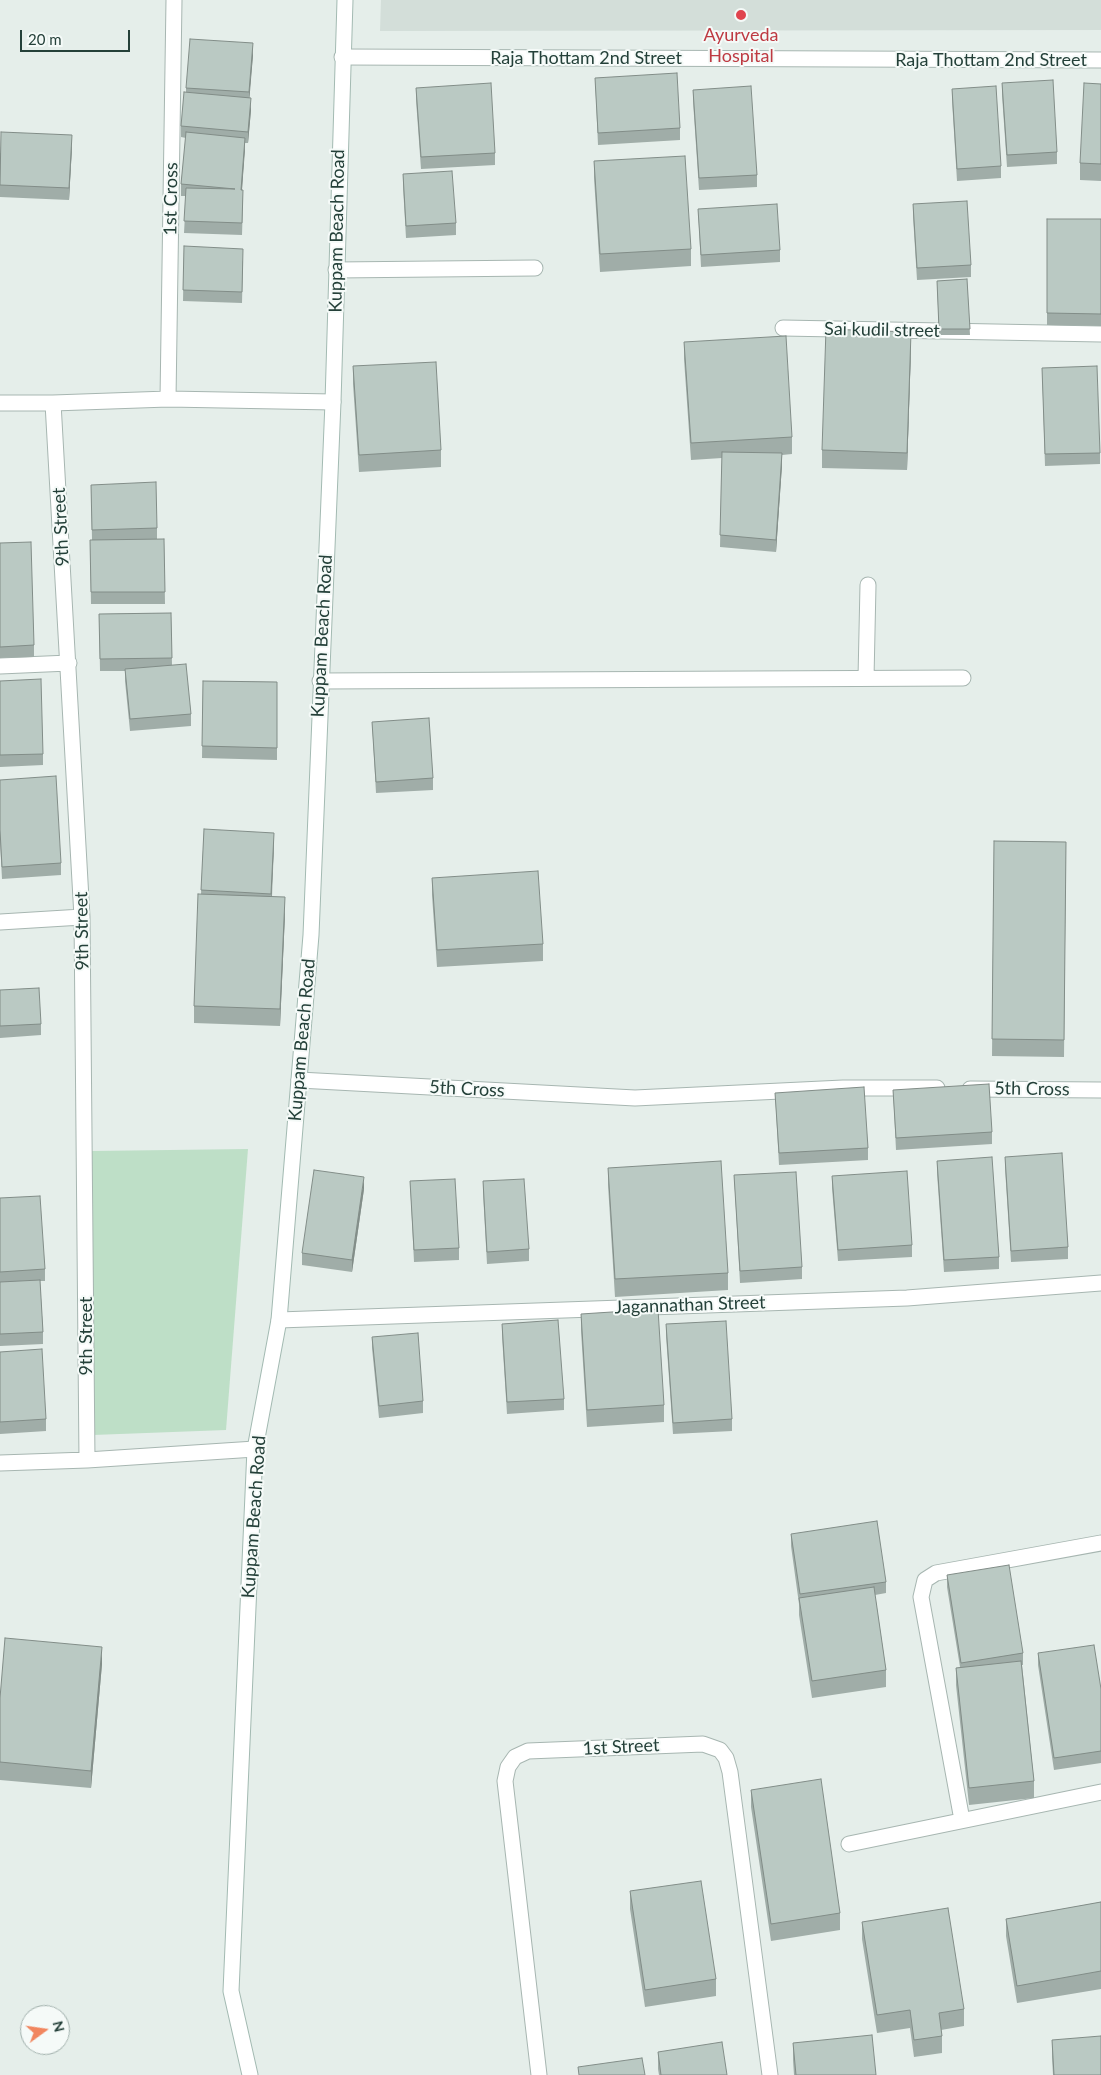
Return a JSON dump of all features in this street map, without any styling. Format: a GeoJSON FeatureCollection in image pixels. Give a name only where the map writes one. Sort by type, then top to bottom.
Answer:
{"type":"FeatureCollection","features":[{"type":"Feature","properties":{"kind":"street","name":"1st Cross"},"geometry":{"type":"LineString","coordinates":[[168,399],[174,0]]}},
{"type":"Feature","properties":{"kind":"street","name":"Kuppam Beach Road"},"geometry":{"type":"LineString","coordinates":[[250,2075],[230,1991],[255,1449],[279,1320],[311,935],[333,402],[345,0]]}},
{"type":"Feature","properties":{"kind":"street","name":"Raja Thottam 2nd Street"},"geometry":{"type":"LineString","coordinates":[[342,57],[1101,60]]}},
{"type":"Feature","properties":{"kind":"street"},"geometry":{"type":"LineString","coordinates":[[336,270],[535,268]]}},
{"type":"Feature","properties":{"kind":"street","name":"Sai kudil street"},"geometry":{"type":"LineString","coordinates":[[783,328],[1101,334]]}},
{"type":"Feature","properties":{"kind":"street"},"geometry":{"type":"LineString","coordinates":[[0,403],[168,399],[333,402]]}},
{"type":"Feature","properties":{"kind":"street","name":"9th Street"},"geometry":{"type":"LineString","coordinates":[[54,403],[82,916],[87,1460]]}},
{"type":"Feature","properties":{"kind":"street"},"geometry":{"type":"LineString","coordinates":[[866,678],[868,585]]}},
{"type":"Feature","properties":{"kind":"street"},"geometry":{"type":"LineString","coordinates":[[0,666],[69,663]]}},
{"type":"Feature","properties":{"kind":"street"},"geometry":{"type":"LineString","coordinates":[[320,681],[963,678]]}},
{"type":"Feature","properties":{"kind":"street"},"geometry":{"type":"LineString","coordinates":[[0,922],[82,916]]}},
{"type":"Feature","properties":{"kind":"street","name":"5th Cross"},"geometry":{"type":"LineString","coordinates":[[299,1080],[635,1098],[842,1088],[1101,1090]]}},
{"type":"Feature","properties":{"kind":"street","name":"Jagannathan Street"},"geometry":{"type":"LineString","coordinates":[[279,1320],[907,1298],[1101,1283]]}},
{"type":"Feature","properties":{"kind":"street"},"geometry":{"type":"LineString","coordinates":[[0,1462],[87,1460],[255,1449]]}},
{"type":"Feature","properties":{"kind":"street"},"geometry":{"type":"LineString","coordinates":[[962,1820],[920,1597],[925,1580],[936,1573],[1101,1542]]}},
{"type":"Feature","properties":{"kind":"street","name":"1st Street"},"geometry":{"type":"LineString","coordinates":[[539,2075],[505,1781],[508,1766],[515,1757],[528,1752],[703,1744],[720,1750],[726,1758],[730,1772],[770,2075]]}},
{"type":"Feature","properties":{"kind":"street"},"geometry":{"type":"LineString","coordinates":[[849,1844],[1101,1792]]}},
{"type":"Feature","properties":{"kind":"shaded area","name":"Ayurveda Hospital"},"geometry":{"type":"Polygon","coordinates":[[[381,0],[1101,0],[1101,30],[380,31],[381,0]]]}},
{"type":"Feature","properties":{"kind":"green space"},"geometry":{"type":"Polygon","coordinates":[[[248,1149],[226,1430],[93,1435],[92,1151],[248,1149]]]}},
{"type":"Feature","properties":{"kind":"building"},"geometry":{"type":"Polygon","coordinates":[[[190,39],[253,43],[249,92],[186,88],[190,39]]]}},
{"type":"Feature","properties":{"kind":"building"},"geometry":{"type":"Polygon","coordinates":[[[677,73],[680,128],[598,133],[595,78],[677,73]]]}},
{"type":"Feature","properties":{"kind":"building"},"geometry":{"type":"Polygon","coordinates":[[[1053,80],[1057,152],[1007,155],[1002,83],[1053,80]]]}},
{"type":"Feature","properties":{"kind":"building"},"geometry":{"type":"Polygon","coordinates":[[[491,83],[495,153],[421,157],[416,88],[491,83]]]}},
{"type":"Feature","properties":{"kind":"building"},"geometry":{"type":"Polygon","coordinates":[[[1084,83],[1101,84],[1101,164],[1080,163],[1084,83]]]}},
{"type":"Feature","properties":{"kind":"building"},"geometry":{"type":"Polygon","coordinates":[[[751,86],[757,175],[699,178],[693,90],[751,86]]]}},
{"type":"Feature","properties":{"kind":"building"},"geometry":{"type":"Polygon","coordinates":[[[996,86],[1001,166],[957,169],[952,89],[996,86]]]}},
{"type":"Feature","properties":{"kind":"building"},"geometry":{"type":"Polygon","coordinates":[[[184,92],[251,98],[248,132],[181,126],[184,92]]]}},
{"type":"Feature","properties":{"kind":"building"},"geometry":{"type":"Polygon","coordinates":[[[1,132],[72,135],[69,188],[0,185],[1,132]]]}},
{"type":"Feature","properties":{"kind":"building"},"geometry":{"type":"Polygon","coordinates":[[[186,132],[245,138],[241,190],[243,190],[242,223],[184,221],[186,188],[235,189],[181,184],[186,132]]]}},
{"type":"Feature","properties":{"kind":"building"},"geometry":{"type":"Polygon","coordinates":[[[685,156],[691,249],[600,254],[594,161],[685,156]]]}},
{"type":"Feature","properties":{"kind":"building"},"geometry":{"type":"Polygon","coordinates":[[[452,171],[456,223],[406,226],[403,174],[452,171]]]}},
{"type":"Feature","properties":{"kind":"building"},"geometry":{"type":"Polygon","coordinates":[[[967,201],[971,265],[917,268],[913,204],[967,201]]]}},
{"type":"Feature","properties":{"kind":"building"},"geometry":{"type":"Polygon","coordinates":[[[777,204],[780,250],[701,255],[698,209],[777,204]]]}},
{"type":"Feature","properties":{"kind":"building"},"geometry":{"type":"Polygon","coordinates":[[[1047,219],[1101,219],[1101,314],[1047,313],[1047,219]]]}},
{"type":"Feature","properties":{"kind":"building"},"geometry":{"type":"Polygon","coordinates":[[[184,246],[243,249],[242,292],[183,290],[184,246]]]}},
{"type":"Feature","properties":{"kind":"building"},"geometry":{"type":"Polygon","coordinates":[[[967,279],[970,329],[939,329],[937,281],[967,279]]]}},
{"type":"Feature","properties":{"kind":"building"},"geometry":{"type":"Polygon","coordinates":[[[826,329],[911,332],[907,453],[822,450],[826,329]]]}},
{"type":"Feature","properties":{"kind":"building"},"geometry":{"type":"Polygon","coordinates":[[[786,336],[792,437],[691,443],[684,342],[786,336]]]}},
{"type":"Feature","properties":{"kind":"building"},"geometry":{"type":"Polygon","coordinates":[[[436,362],[441,450],[359,455],[353,366],[436,362]]]}},
{"type":"Feature","properties":{"kind":"building"},"geometry":{"type":"Polygon","coordinates":[[[1097,366],[1100,453],[1045,454],[1042,368],[1097,366]]]}},
{"type":"Feature","properties":{"kind":"building"},"geometry":{"type":"Polygon","coordinates":[[[722,452],[782,453],[776,540],[720,535],[722,452]]]}},
{"type":"Feature","properties":{"kind":"building"},"geometry":{"type":"Polygon","coordinates":[[[156,482],[157,528],[92,530],[91,485],[156,482]]]}},
{"type":"Feature","properties":{"kind":"building"},"geometry":{"type":"Polygon","coordinates":[[[164,539],[165,592],[91,592],[90,540],[164,539]]]}},
{"type":"Feature","properties":{"kind":"building"},"geometry":{"type":"Polygon","coordinates":[[[31,542],[34,645],[0,647],[0,543],[31,542]]]}},
{"type":"Feature","properties":{"kind":"building"},"geometry":{"type":"Polygon","coordinates":[[[171,613],[172,658],[100,659],[99,614],[171,613]]]}},
{"type":"Feature","properties":{"kind":"building"},"geometry":{"type":"Polygon","coordinates":[[[186,664],[191,714],[130,719],[125,669],[186,664]]]}},
{"type":"Feature","properties":{"kind":"building"},"geometry":{"type":"Polygon","coordinates":[[[41,679],[43,754],[0,755],[0,681],[41,679]]]}},
{"type":"Feature","properties":{"kind":"building"},"geometry":{"type":"Polygon","coordinates":[[[203,681],[277,682],[277,748],[202,746],[203,681]]]}},
{"type":"Feature","properties":{"kind":"building"},"geometry":{"type":"Polygon","coordinates":[[[429,718],[433,778],[376,782],[372,722],[429,718]]]}},
{"type":"Feature","properties":{"kind":"building"},"geometry":{"type":"Polygon","coordinates":[[[56,776],[61,863],[2,867],[0,780],[56,776]]]}},
{"type":"Feature","properties":{"kind":"building"},"geometry":{"type":"Polygon","coordinates":[[[204,829],[274,833],[271,894],[201,890],[204,829]]]}},
{"type":"Feature","properties":{"kind":"building"},"geometry":{"type":"Polygon","coordinates":[[[994,841],[1066,842],[1064,1040],[992,1039],[994,841]]]}},
{"type":"Feature","properties":{"kind":"building"},"geometry":{"type":"Polygon","coordinates":[[[538,871],[543,944],[437,950],[432,878],[538,871]]]}},
{"type":"Feature","properties":{"kind":"building"},"geometry":{"type":"Polygon","coordinates":[[[198,894],[285,897],[280,1009],[194,1006],[198,894]]]}},
{"type":"Feature","properties":{"kind":"building"},"geometry":{"type":"Polygon","coordinates":[[[39,988],[41,1024],[0,1026],[0,990],[39,988]]]}},
{"type":"Feature","properties":{"kind":"building"},"geometry":{"type":"Polygon","coordinates":[[[989,1084],[992,1132],[896,1138],[893,1090],[989,1084]]]}},
{"type":"Feature","properties":{"kind":"building"},"geometry":{"type":"Polygon","coordinates":[[[864,1087],[868,1148],[779,1153],[775,1093],[864,1087]]]}},
{"type":"Feature","properties":{"kind":"building"},"geometry":{"type":"Polygon","coordinates":[[[1062,1153],[1068,1247],[1011,1251],[1005,1157],[1062,1153]]]}},
{"type":"Feature","properties":{"kind":"building"},"geometry":{"type":"Polygon","coordinates":[[[992,1157],[999,1257],[944,1260],[937,1161],[992,1157]]]}},
{"type":"Feature","properties":{"kind":"building"},"geometry":{"type":"Polygon","coordinates":[[[721,1161],[728,1273],[615,1279],[608,1168],[721,1161]]]}},
{"type":"Feature","properties":{"kind":"building"},"geometry":{"type":"Polygon","coordinates":[[[314,1170],[364,1177],[352,1260],[302,1253],[314,1170]]]}},
{"type":"Feature","properties":{"kind":"building"},"geometry":{"type":"Polygon","coordinates":[[[907,1171],[912,1245],[838,1250],[832,1176],[907,1171]]]}},
{"type":"Feature","properties":{"kind":"building"},"geometry":{"type":"Polygon","coordinates":[[[796,1172],[802,1267],[740,1271],[734,1175],[796,1172]]]}},
{"type":"Feature","properties":{"kind":"building"},"geometry":{"type":"Polygon","coordinates":[[[455,1179],[459,1248],[414,1250],[410,1181],[455,1179]]]}},
{"type":"Feature","properties":{"kind":"building"},"geometry":{"type":"Polygon","coordinates":[[[524,1179],[529,1249],[487,1252],[483,1181],[524,1179]]]}},
{"type":"Feature","properties":{"kind":"building"},"geometry":{"type":"Polygon","coordinates":[[[40,1196],[45,1269],[0,1272],[0,1198],[40,1196]]]}},
{"type":"Feature","properties":{"kind":"building"},"geometry":{"type":"Polygon","coordinates":[[[40,1280],[43,1332],[0,1334],[0,1282],[40,1280]]]}},
{"type":"Feature","properties":{"kind":"building"},"geometry":{"type":"Polygon","coordinates":[[[658,1309],[664,1405],[587,1410],[581,1314],[658,1309]]]}},
{"type":"Feature","properties":{"kind":"building"},"geometry":{"type":"Polygon","coordinates":[[[558,1320],[564,1399],[507,1402],[502,1324],[558,1320]]]}},
{"type":"Feature","properties":{"kind":"building"},"geometry":{"type":"Polygon","coordinates":[[[726,1321],[732,1419],[673,1423],[666,1324],[726,1321]]]}},
{"type":"Feature","properties":{"kind":"building"},"geometry":{"type":"Polygon","coordinates":[[[418,1333],[423,1401],[379,1406],[372,1337],[418,1333]]]}},
{"type":"Feature","properties":{"kind":"building"},"geometry":{"type":"Polygon","coordinates":[[[42,1349],[46,1419],[0,1422],[0,1352],[42,1349]]]}},
{"type":"Feature","properties":{"kind":"building"},"geometry":{"type":"Polygon","coordinates":[[[877,1521],[886,1582],[800,1594],[791,1534],[877,1521]]]}},
{"type":"Feature","properties":{"kind":"building"},"geometry":{"type":"Polygon","coordinates":[[[1009,1565],[1023,1653],[961,1663],[947,1575],[1009,1565]]]}},
{"type":"Feature","properties":{"kind":"building"},"geometry":{"type":"Polygon","coordinates":[[[874,1587],[886,1670],[812,1681],[799,1598],[874,1587]]]}},
{"type":"Feature","properties":{"kind":"building"},"geometry":{"type":"Polygon","coordinates":[[[5,1638],[102,1647],[91,1771],[0,1762],[0,1698],[5,1638]]]}},
{"type":"Feature","properties":{"kind":"building"},"geometry":{"type":"Polygon","coordinates":[[[1094,1645],[1101,1689],[1101,1751],[1054,1758],[1038,1653],[1094,1645]]]}},
{"type":"Feature","properties":{"kind":"building"},"geometry":{"type":"Polygon","coordinates":[[[1021,1661],[1034,1781],[969,1788],[956,1668],[1021,1661]]]}},
{"type":"Feature","properties":{"kind":"building"},"geometry":{"type":"Polygon","coordinates":[[[821,1779],[840,1913],[771,1924],[751,1790],[821,1779]]]}},
{"type":"Feature","properties":{"kind":"building"},"geometry":{"type":"Polygon","coordinates":[[[701,1881],[716,1979],[645,1990],[630,1891],[701,1881]]]}},
{"type":"Feature","properties":{"kind":"building"},"geometry":{"type":"Polygon","coordinates":[[[1101,1902],[1101,1971],[1017,1986],[1006,1919],[1101,1902]]]}},
{"type":"Feature","properties":{"kind":"building"},"geometry":{"type":"Polygon","coordinates":[[[948,1908],[964,2009],[939,2013],[942,2036],[914,2040],[910,2010],[877,2015],[862,1922],[948,1908]]]}},
{"type":"Feature","properties":{"kind":"building"},"geometry":{"type":"Polygon","coordinates":[[[872,2035],[876,2075],[796,2075],[793,2043],[872,2035]]]}},
{"type":"Feature","properties":{"kind":"building"},"geometry":{"type":"Polygon","coordinates":[[[1101,2036],[1101,2075],[1054,2075],[1052,2040],[1101,2036]]]}},
{"type":"Feature","properties":{"kind":"building"},"geometry":{"type":"Polygon","coordinates":[[[722,2042],[727,2075],[661,2075],[658,2052],[722,2042]]]}},
{"type":"Feature","properties":{"kind":"building"},"geometry":{"type":"Polygon","coordinates":[[[642,2058],[645,2075],[579,2075],[578,2067],[642,2058]]]}},
{"type":"Feature","properties":{"kind":"place","name":"Ayurveda Hospital"},"geometry":{"type":"Point","coordinates":[741,15]}}]}
